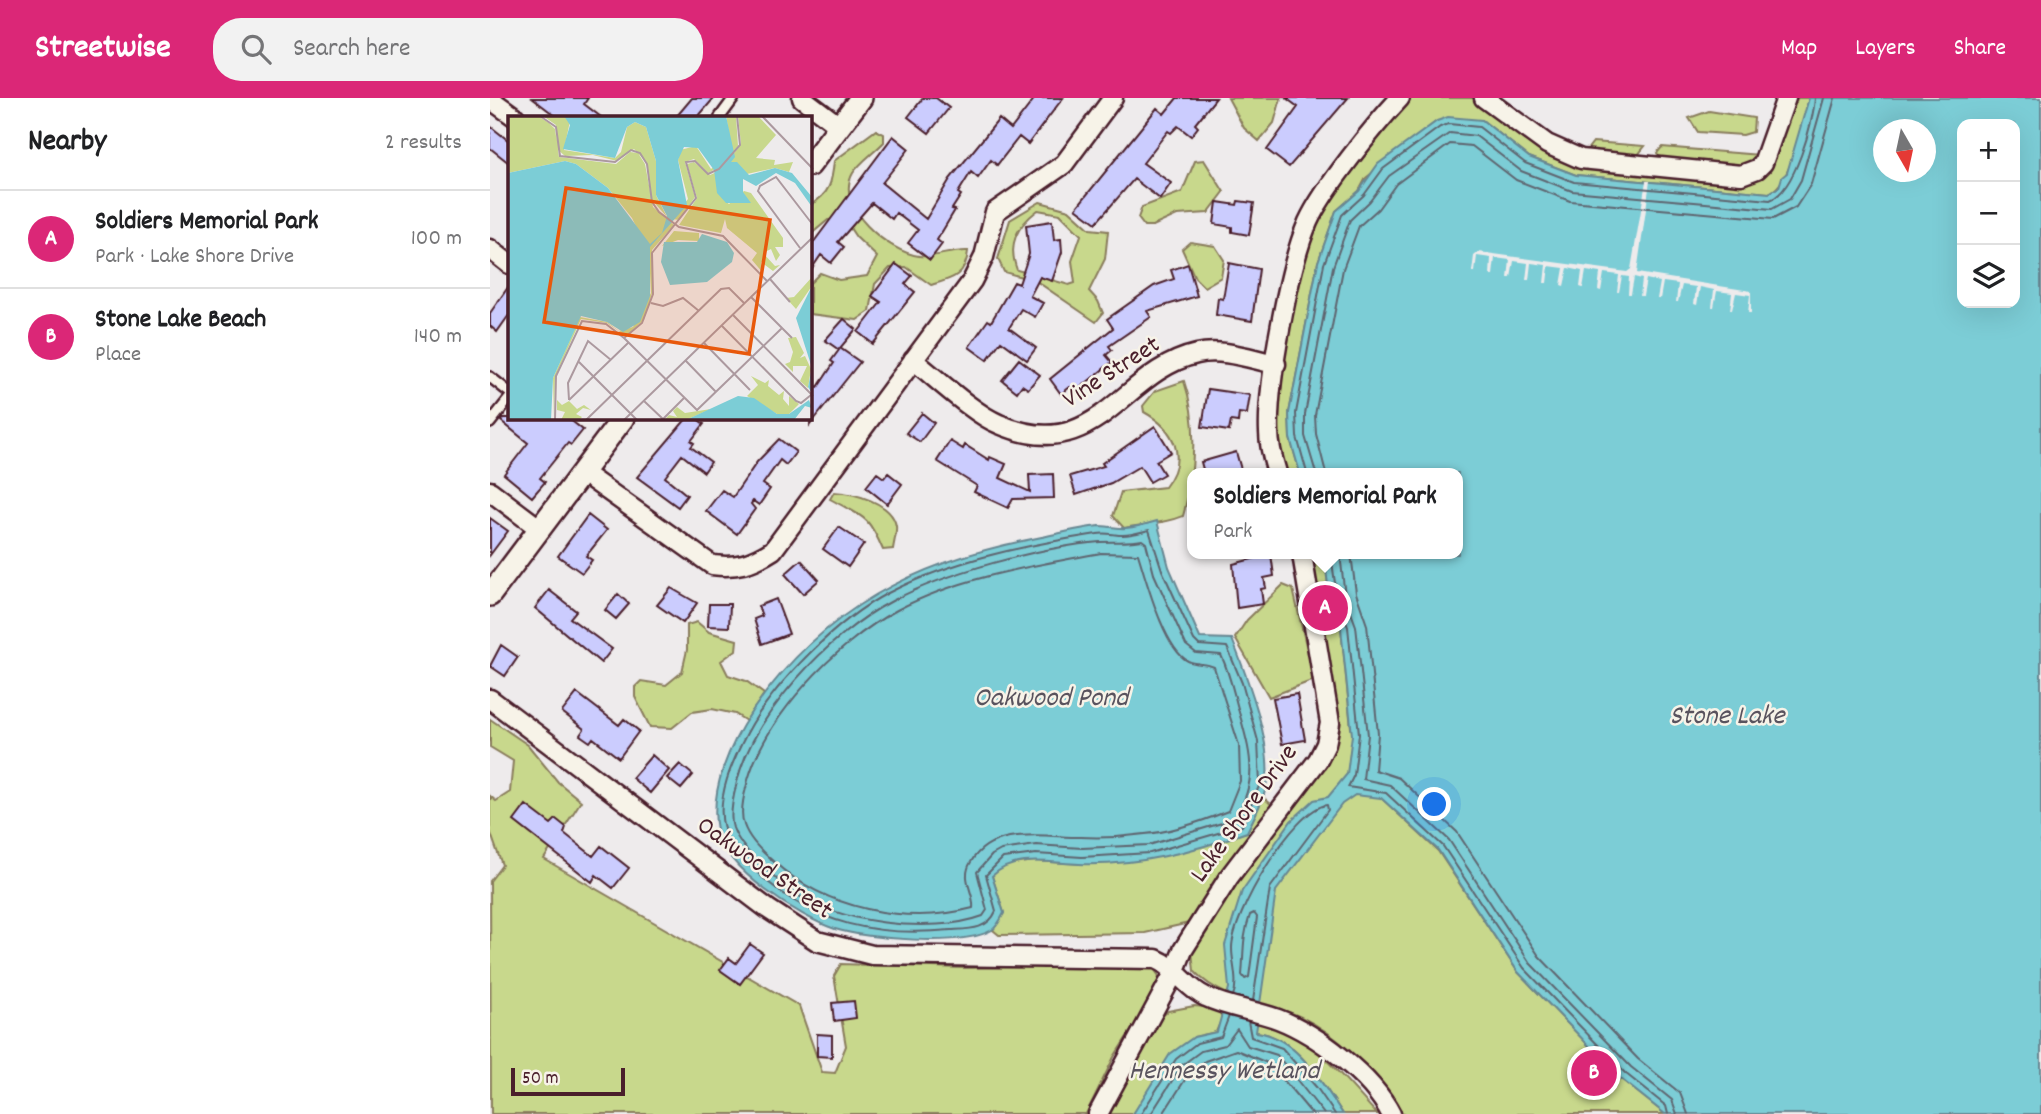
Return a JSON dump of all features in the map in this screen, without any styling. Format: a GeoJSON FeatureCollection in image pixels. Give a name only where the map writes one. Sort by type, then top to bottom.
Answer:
{"type":"FeatureCollection","features":[{"type":"Feature","properties":{"kind":"street"},"geometry":{"type":"LineString","coordinates":[[802,98],[839,127]]}},
{"type":"Feature","properties":{"kind":"street"},"geometry":{"type":"LineString","coordinates":[[812,162],[861,98]]}},
{"type":"Feature","properties":{"kind":"street"},"geometry":{"type":"LineString","coordinates":[[583,473],[712,565],[732,568],[750,564],[773,550],[972,281],[984,257],[995,212],[1064,164],[1113,98]]}},
{"type":"Feature","properties":{"kind":"street"},"geometry":{"type":"LineString","coordinates":[[1276,468],[1269,434],[1276,364],[1294,264],[1308,222],[1318,204],[1400,98]]}},
{"type":"Feature","properties":{"kind":"street"},"geometry":{"type":"LineString","coordinates":[[1484,98],[1547,144],[1581,159],[1741,175],[1757,169],[1763,163],[1786,98]]}},
{"type":"Feature","properties":{"kind":"street"},"geometry":{"type":"LineString","coordinates":[[490,99],[513,116]]}},
{"type":"Feature","properties":{"kind":"street"},"geometry":{"type":"LineString","coordinates":[[490,249],[508,263]]}},
{"type":"Feature","properties":{"kind":"street","name":"Vine Street"},"geometry":{"type":"LineString","coordinates":[[913,360],[996,423],[1022,433],[1044,435],[1062,434],[1097,421],[1180,359],[1217,352],[1276,364]]}},
{"type":"Feature","properties":{"kind":"street"},"geometry":{"type":"LineString","coordinates":[[490,595],[622,420]]}},
{"type":"Feature","properties":{"kind":"street"},"geometry":{"type":"LineString","coordinates":[[490,491],[540,529]]}},
{"type":"Feature","properties":{"kind":"street","name":"Lake Shore Drive"},"geometry":{"type":"LineString","coordinates":[[1098,1114],[1174,972],[1183,950],[1229,877],[1318,760],[1329,734],[1303,559]]}},
{"type":"Feature","properties":{"kind":"street","name":"Oakwood Street"},"geometry":{"type":"LineString","coordinates":[[490,699],[768,909],[817,941],[872,956],[1156,959],[1174,972],[1188,988],[1224,1004],[1257,1012],[1298,1028],[1323,1044],[1359,1073],[1391,1114]]}},
{"type":"Feature","properties":{"kind":"lane"},"geometry":{"type":"LineString","coordinates":[[721,116],[734,98]]}},
{"type":"Feature","properties":{"kind":"lane"},"geometry":{"type":"LineString","coordinates":[[490,377],[508,390]]}},
{"type":"Feature","properties":{"kind":"lane"},"geometry":{"type":"LineString","coordinates":[[490,423],[508,400]]}},
{"type":"Feature","properties":{"kind":"green space"},"geometry":{"type":"Polygon","coordinates":[[[1228,98],[1281,98],[1274,123],[1259,141],[1244,128],[1228,98]]]}},
{"type":"Feature","properties":{"kind":"green space"},"geometry":{"type":"Polygon","coordinates":[[[1405,98],[1474,98],[1555,155],[1743,180],[1790,98],[1809,98],[1790,165],[1784,178],[1769,193],[1576,175],[1529,157],[1482,120],[1437,121],[1366,178],[1359,191],[1336,211],[1318,262],[1289,413],[1290,438],[1299,468],[1281,468],[1272,430],[1298,270],[1318,213],[1405,98]]]}},
{"type":"Feature","properties":{"kind":"green space"},"geometry":{"type":"Polygon","coordinates":[[[1709,111],[1754,118],[1753,132],[1743,135],[1698,132],[1689,118],[1709,111]]]}},
{"type":"Feature","properties":{"kind":"green space"},"geometry":{"type":"Polygon","coordinates":[[[876,130],[884,134],[884,142],[853,173],[849,186],[857,213],[880,237],[907,253],[925,256],[968,251],[961,271],[951,278],[931,285],[906,267],[890,268],[875,284],[870,311],[857,320],[812,314],[812,281],[820,273],[839,280],[867,276],[877,257],[856,237],[844,219],[828,220],[812,233],[812,204],[829,187],[834,161],[876,130]]]}},
{"type":"Feature","properties":{"kind":"green space"},"geometry":{"type":"Polygon","coordinates":[[[1593,142],[1645,146],[1633,161],[1583,155],[1593,142]]]}},
{"type":"Feature","properties":{"kind":"green space"},"geometry":{"type":"Polygon","coordinates":[[[1662,147],[1761,155],[1746,170],[1662,163],[1657,153],[1662,147]]]}},
{"type":"Feature","properties":{"kind":"green space"},"geometry":{"type":"Polygon","coordinates":[[[1204,160],[1224,192],[1208,213],[1177,215],[1153,226],[1144,226],[1138,218],[1142,207],[1182,192],[1195,161],[1204,160]]]}},
{"type":"Feature","properties":{"kind":"green space"},"geometry":{"type":"Polygon","coordinates":[[[1040,202],[1069,210],[1090,229],[1108,231],[1105,259],[1089,291],[1098,301],[1103,313],[1096,322],[1036,281],[1004,272],[998,259],[1010,220],[1040,202]],[[1038,210],[1024,222],[1016,236],[1014,261],[1017,270],[1069,285],[1075,283],[1072,261],[1081,235],[1060,214],[1038,210]]]}},
{"type":"Feature","properties":{"kind":"green space"},"geometry":{"type":"Polygon","coordinates":[[[1190,242],[1215,246],[1224,260],[1221,277],[1204,287],[1195,278],[1182,249],[1190,242]]]}},
{"type":"Feature","properties":{"kind":"green space"},"geometry":{"type":"Polygon","coordinates":[[[1184,381],[1193,431],[1192,468],[1187,468],[1187,500],[1183,516],[1124,528],[1113,516],[1121,492],[1165,487],[1176,465],[1175,445],[1170,436],[1164,427],[1144,412],[1143,406],[1155,391],[1184,381]]]}},
{"type":"Feature","properties":{"kind":"green space"},"geometry":{"type":"Polygon","coordinates":[[[834,492],[871,500],[887,511],[896,526],[893,549],[883,550],[873,529],[863,518],[830,499],[834,492]]]}},
{"type":"Feature","properties":{"kind":"green space"},"geometry":{"type":"Polygon","coordinates":[[[1308,559],[1325,559],[1330,601],[1341,628],[1351,728],[1381,798],[1438,851],[1518,972],[1621,1079],[1665,1114],[1400,1114],[1369,1072],[1331,1035],[1287,1011],[1218,990],[1194,971],[1192,951],[1240,872],[1328,754],[1308,559]]]}},
{"type":"Feature","properties":{"kind":"green space"},"geometry":{"type":"Polygon","coordinates":[[[1283,585],[1293,589],[1314,680],[1269,697],[1235,638],[1247,620],[1283,585]]]}},
{"type":"Feature","properties":{"kind":"green space"},"geometry":{"type":"Polygon","coordinates":[[[697,622],[709,632],[737,640],[736,650],[721,661],[728,675],[746,681],[764,694],[746,721],[735,714],[712,709],[692,712],[672,728],[650,727],[635,697],[635,687],[641,681],[666,685],[682,672],[687,650],[687,625],[697,622]]]}},
{"type":"Feature","properties":{"kind":"green space"},"geometry":{"type":"Polygon","coordinates":[[[490,719],[528,745],[558,782],[581,801],[544,859],[799,1006],[822,1072],[835,1073],[846,1046],[834,976],[841,964],[963,968],[1151,965],[1159,976],[1157,990],[1114,1057],[1086,1114],[491,1114],[490,881],[502,865],[490,831],[490,796],[496,801],[510,792],[513,761],[490,747],[490,719]]]}},
{"type":"Feature","properties":{"kind":"green space"},"geometry":{"type":"Polygon","coordinates":[[[1263,797],[1274,807],[1203,911],[1189,923],[1145,933],[999,935],[993,930],[1004,913],[992,876],[1003,865],[1035,861],[1082,864],[1247,832],[1263,797]]]}},
{"type":"Feature","properties":{"kind":"green space"},"geometry":{"type":"Polygon","coordinates":[[[1194,1006],[1218,1008],[1222,1018],[1216,1032],[1194,1037],[1133,1114],[1105,1114],[1159,1019],[1168,1011],[1194,1006]]]}},
{"type":"Feature","properties":{"kind":"green space"},"geometry":{"type":"Polygon","coordinates":[[[1255,1021],[1291,1033],[1307,1044],[1337,1071],[1377,1114],[1343,1114],[1307,1063],[1284,1042],[1256,1032],[1255,1021]]]}},
{"type":"Feature","properties":{"kind":"water","name":"Stone Lake"},"geometry":{"type":"Polygon","coordinates":[[[1809,98],[2041,98],[2041,1114],[1665,1114],[1621,1079],[1518,972],[1438,850],[1381,798],[1355,795],[1342,804],[1276,891],[1256,1032],[1284,1042],[1296,1052],[1317,1075],[1343,1114],[1133,1114],[1170,1054],[1194,1037],[1217,1032],[1229,988],[1225,945],[1242,891],[1291,821],[1314,800],[1328,797],[1347,774],[1352,735],[1341,628],[1330,601],[1325,559],[1463,559],[1463,468],[1299,468],[1290,438],[1289,413],[1318,262],[1336,211],[1359,191],[1378,164],[1437,121],[1448,117],[1482,120],[1529,157],[1576,175],[1769,193],[1779,187],[1782,177],[1787,173],[1809,98]]]}},
{"type":"Feature","properties":{"kind":"water","name":"Oakwood Pond"},"geometry":{"type":"Polygon","coordinates":[[[1157,521],[1169,567],[1200,638],[1232,639],[1258,712],[1266,752],[1266,787],[1247,832],[1206,846],[1144,860],[1101,864],[1033,861],[1011,865],[992,876],[1004,913],[996,927],[978,935],[938,940],[869,936],[835,929],[784,903],[748,876],[734,861],[723,845],[715,815],[719,783],[729,753],[752,711],[780,675],[810,644],[842,617],[876,594],[952,560],[1076,530],[1099,526],[1126,528],[1157,521]]]}},
{"type":"Feature","properties":{"kind":"pier"},"geometry":{"type":"Polygon","coordinates":[[[1646,181],[1650,181],[1637,273],[1751,291],[1751,313],[1748,313],[1750,295],[1736,293],[1730,310],[1732,293],[1717,291],[1712,307],[1714,290],[1700,287],[1697,305],[1694,304],[1696,287],[1682,285],[1676,302],[1678,284],[1663,282],[1660,299],[1657,299],[1660,282],[1646,279],[1643,296],[1640,296],[1642,279],[1634,277],[1631,294],[1628,294],[1629,277],[1622,276],[1617,292],[1619,275],[1604,273],[1601,291],[1598,290],[1600,273],[1586,271],[1583,288],[1580,287],[1582,271],[1568,268],[1564,286],[1561,285],[1564,268],[1549,266],[1547,283],[1544,283],[1546,265],[1531,263],[1529,280],[1526,280],[1528,263],[1514,261],[1511,278],[1508,278],[1510,260],[1495,258],[1493,275],[1490,275],[1491,258],[1477,256],[1475,272],[1472,272],[1474,256],[1479,252],[1627,272],[1631,269],[1646,181]]]}},
{"type":"Feature","properties":{"kind":"building"},"geometry":{"type":"Polygon","coordinates":[[[532,98],[588,98],[584,104],[600,116],[556,116],[532,98]]]}},
{"type":"Feature","properties":{"kind":"building"},"geometry":{"type":"Polygon","coordinates":[[[692,98],[714,98],[699,116],[677,116],[692,98]]]}},
{"type":"Feature","properties":{"kind":"building"},"geometry":{"type":"Polygon","coordinates":[[[923,98],[936,98],[949,108],[929,133],[908,117],[923,98]]]}},
{"type":"Feature","properties":{"kind":"building"},"geometry":{"type":"Polygon","coordinates":[[[1035,98],[1063,98],[1028,144],[1019,137],[997,165],[991,160],[978,178],[971,172],[958,193],[961,195],[952,209],[955,210],[937,240],[942,244],[930,260],[908,243],[918,230],[896,213],[892,219],[872,203],[838,242],[844,247],[831,263],[821,255],[812,268],[812,244],[893,136],[909,149],[882,183],[926,219],[950,179],[999,119],[1011,129],[1035,98]]]}},
{"type":"Feature","properties":{"kind":"building"},"geometry":{"type":"Polygon","coordinates":[[[1177,98],[1216,98],[1195,124],[1198,127],[1191,136],[1178,126],[1171,133],[1168,131],[1143,163],[1171,183],[1160,199],[1134,179],[1096,223],[1076,208],[1157,108],[1164,114],[1177,98]]]}},
{"type":"Feature","properties":{"kind":"building"},"geometry":{"type":"Polygon","coordinates":[[[1286,98],[1348,98],[1289,167],[1267,150],[1298,107],[1286,98]]]}},
{"type":"Feature","properties":{"kind":"building"},"geometry":{"type":"Polygon","coordinates":[[[490,126],[508,140],[508,162],[490,148],[490,126]]]}},
{"type":"Feature","properties":{"kind":"building"},"geometry":{"type":"Polygon","coordinates":[[[1238,201],[1254,203],[1249,235],[1232,232],[1232,227],[1214,224],[1217,202],[1237,205],[1238,201]]]}},
{"type":"Feature","properties":{"kind":"building"},"geometry":{"type":"Polygon","coordinates":[[[1052,221],[1054,240],[1061,239],[1062,252],[1052,281],[1040,277],[1030,296],[1043,303],[1035,317],[1021,309],[1009,328],[1036,348],[1027,360],[1001,341],[987,360],[969,347],[988,320],[991,322],[1014,282],[1019,284],[1029,254],[1026,225],[1052,221]]]}},
{"type":"Feature","properties":{"kind":"building"},"geometry":{"type":"Polygon","coordinates":[[[1229,263],[1259,269],[1252,321],[1216,315],[1218,298],[1223,299],[1229,263]]]}},
{"type":"Feature","properties":{"kind":"building"},"geometry":{"type":"Polygon","coordinates":[[[896,264],[912,276],[905,284],[915,292],[873,344],[858,332],[881,302],[872,296],[896,264]]]}},
{"type":"Feature","properties":{"kind":"building"},"geometry":{"type":"Polygon","coordinates":[[[1188,264],[1197,296],[1147,311],[1151,317],[1109,346],[1112,350],[1106,355],[1112,362],[1075,392],[1070,387],[1061,394],[1050,379],[1113,328],[1107,319],[1154,286],[1174,279],[1171,270],[1188,264]]]}},
{"type":"Feature","properties":{"kind":"building"},"geometry":{"type":"Polygon","coordinates":[[[508,287],[508,316],[497,332],[490,326],[490,313],[508,287]]]}},
{"type":"Feature","properties":{"kind":"building"},"geometry":{"type":"Polygon","coordinates":[[[844,319],[856,329],[840,348],[860,362],[810,425],[812,382],[818,387],[839,350],[825,340],[844,319]]]}},
{"type":"Feature","properties":{"kind":"building"},"geometry":{"type":"Polygon","coordinates":[[[1019,359],[1040,375],[1028,389],[1022,385],[1017,392],[1002,380],[1019,359]]]}},
{"type":"Feature","properties":{"kind":"building"},"geometry":{"type":"Polygon","coordinates":[[[1208,389],[1250,395],[1247,414],[1239,413],[1238,422],[1231,421],[1229,431],[1202,427],[1208,389]]]}},
{"type":"Feature","properties":{"kind":"building"},"geometry":{"type":"Polygon","coordinates":[[[922,413],[934,423],[920,442],[906,433],[922,413]]]}},
{"type":"Feature","properties":{"kind":"building"},"geometry":{"type":"Polygon","coordinates":[[[503,418],[570,420],[583,430],[571,445],[568,443],[540,478],[545,482],[532,497],[504,474],[528,443],[501,421],[503,418]]]}},
{"type":"Feature","properties":{"kind":"building"},"geometry":{"type":"Polygon","coordinates":[[[685,420],[699,420],[704,424],[691,441],[694,443],[691,447],[711,462],[704,472],[682,455],[665,477],[687,495],[678,507],[637,477],[685,420]]]}},
{"type":"Feature","properties":{"kind":"building"},"geometry":{"type":"Polygon","coordinates":[[[1155,426],[1171,452],[1156,461],[1164,474],[1150,482],[1140,466],[1111,483],[1076,495],[1070,476],[1104,466],[1102,463],[1155,426]]]}},
{"type":"Feature","properties":{"kind":"building"},"geometry":{"type":"Polygon","coordinates":[[[779,439],[796,452],[786,465],[780,460],[763,484],[770,489],[759,505],[753,501],[751,504],[755,509],[737,534],[706,511],[722,490],[733,497],[757,462],[779,439]]]}},
{"type":"Feature","properties":{"kind":"building"},"geometry":{"type":"Polygon","coordinates":[[[950,441],[963,449],[965,445],[989,460],[990,457],[1006,464],[1000,478],[1030,492],[1029,475],[1053,474],[1054,498],[1013,499],[1008,508],[974,492],[977,486],[937,461],[950,441]]]}},
{"type":"Feature","properties":{"kind":"building"},"geometry":{"type":"Polygon","coordinates":[[[1236,452],[1241,468],[1203,468],[1201,462],[1236,452]]]}},
{"type":"Feature","properties":{"kind":"building"},"geometry":{"type":"Polygon","coordinates":[[[877,473],[884,478],[888,473],[902,484],[887,504],[866,487],[877,473]]]}},
{"type":"Feature","properties":{"kind":"building"},"geometry":{"type":"Polygon","coordinates":[[[588,515],[607,530],[586,556],[592,560],[582,573],[558,556],[588,515]]]}},
{"type":"Feature","properties":{"kind":"building"},"geometry":{"type":"Polygon","coordinates":[[[490,518],[508,531],[490,555],[490,518]]]}},
{"type":"Feature","properties":{"kind":"building"},"geometry":{"type":"Polygon","coordinates":[[[839,527],[864,544],[848,567],[823,549],[839,527]]]}},
{"type":"Feature","properties":{"kind":"building"},"geometry":{"type":"Polygon","coordinates":[[[1252,559],[1272,559],[1274,576],[1264,578],[1266,588],[1261,589],[1263,604],[1237,608],[1233,564],[1252,559]]]}},
{"type":"Feature","properties":{"kind":"building"},"geometry":{"type":"Polygon","coordinates":[[[801,560],[819,580],[803,594],[785,574],[801,560]]]}},
{"type":"Feature","properties":{"kind":"building"},"geometry":{"type":"Polygon","coordinates":[[[671,588],[697,603],[683,623],[657,605],[671,588]]]}},
{"type":"Feature","properties":{"kind":"building"},"geometry":{"type":"Polygon","coordinates":[[[549,590],[576,611],[570,618],[612,649],[601,663],[535,608],[549,590]]]}},
{"type":"Feature","properties":{"kind":"building"},"geometry":{"type":"Polygon","coordinates":[[[618,594],[629,604],[616,619],[605,610],[618,594]]]}},
{"type":"Feature","properties":{"kind":"building"},"geometry":{"type":"Polygon","coordinates":[[[776,599],[789,634],[762,644],[754,619],[762,616],[758,606],[776,599]]]}},
{"type":"Feature","properties":{"kind":"building"},"geometry":{"type":"Polygon","coordinates":[[[709,604],[730,604],[729,627],[708,626],[709,604]]]}},
{"type":"Feature","properties":{"kind":"building"},"geometry":{"type":"Polygon","coordinates":[[[501,645],[518,657],[505,676],[490,666],[501,645]]]}},
{"type":"Feature","properties":{"kind":"building"},"geometry":{"type":"Polygon","coordinates":[[[577,693],[619,725],[624,719],[639,731],[619,758],[593,738],[590,742],[580,735],[584,729],[562,712],[577,693]]]}},
{"type":"Feature","properties":{"kind":"building"},"geometry":{"type":"Polygon","coordinates":[[[1297,694],[1305,740],[1282,744],[1273,698],[1297,694]]]}},
{"type":"Feature","properties":{"kind":"building"},"geometry":{"type":"Polygon","coordinates":[[[652,755],[669,770],[650,793],[632,778],[652,755]]]}},
{"type":"Feature","properties":{"kind":"building"},"geometry":{"type":"Polygon","coordinates":[[[680,764],[693,775],[681,789],[667,778],[680,764]]]}},
{"type":"Feature","properties":{"kind":"building"},"geometry":{"type":"Polygon","coordinates":[[[526,805],[551,824],[556,819],[566,827],[564,833],[593,856],[601,846],[629,868],[613,888],[596,875],[592,882],[514,821],[526,805]]]}},
{"type":"Feature","properties":{"kind":"building"},"geometry":{"type":"Polygon","coordinates":[[[750,944],[763,953],[740,984],[720,970],[729,958],[736,963],[750,944]]]}},
{"type":"Feature","properties":{"kind":"building"},"geometry":{"type":"Polygon","coordinates":[[[854,1001],[856,1018],[834,1021],[832,1003],[854,1001]]]}},
{"type":"Feature","properties":{"kind":"building"},"geometry":{"type":"Polygon","coordinates":[[[817,1034],[832,1035],[832,1057],[817,1056],[817,1034]]]}},
{"type":"Feature","properties":{"kind":"place","name":"Soldiers Memorial Park"},"geometry":{"type":"Point","coordinates":[1325,608]}},
{"type":"Feature","properties":{"kind":"place","name":"Stone Lake Beach"},"geometry":{"type":"Point","coordinates":[1594,1073]}},
{"type":"Feature","properties":{"kind":"water label","name":"Hennessy Wetland"},"geometry":{"type":"Point","coordinates":[1224,1073]}}]}
